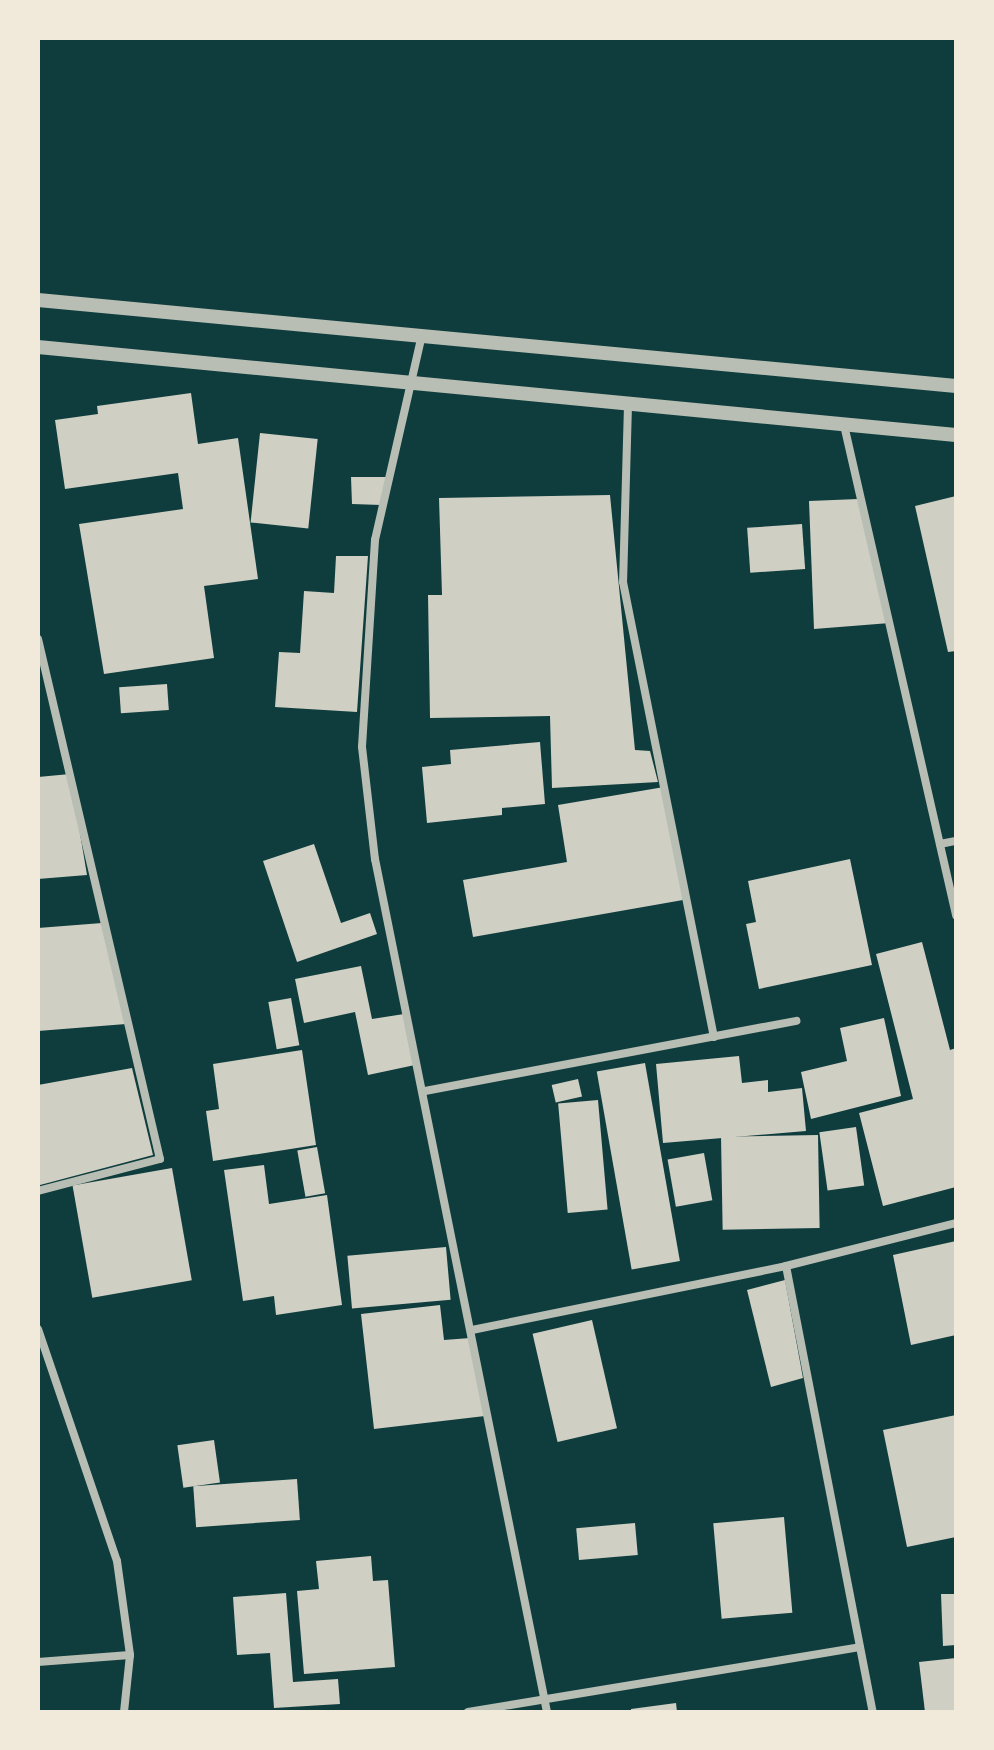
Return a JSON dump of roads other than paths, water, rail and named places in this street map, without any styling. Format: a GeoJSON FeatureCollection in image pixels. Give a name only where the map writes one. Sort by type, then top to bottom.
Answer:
{"type":"FeatureCollection","features":[{"type":"Feature","properties":{"kind":"street"},"geometry":{"type":"LineString","coordinates":[[38,300],[421,339],[956,386]]}},
{"type":"Feature","properties":{"kind":"street"},"geometry":{"type":"LineString","coordinates":[[421,339],[375,540],[362,747],[375,859],[425,1091],[547,1712]]}},
{"type":"Feature","properties":{"kind":"street"},"geometry":{"type":"LineString","coordinates":[[38,347],[956,435]]}},
{"type":"Feature","properties":{"kind":"street"},"geometry":{"type":"LineString","coordinates":[[628,405],[623,582],[714,1037]]}},
{"type":"Feature","properties":{"kind":"street"},"geometry":{"type":"LineString","coordinates":[[844,425],[956,915]]}},
{"type":"Feature","properties":{"kind":"street"},"geometry":{"type":"LineString","coordinates":[[38,639],[160,1159],[38,1191]]}},
{"type":"Feature","properties":{"kind":"street"},"geometry":{"type":"LineString","coordinates":[[940,844],[956,841]]}},
{"type":"Feature","properties":{"kind":"street"},"geometry":{"type":"LineString","coordinates":[[425,1091],[796,1021]]}},
{"type":"Feature","properties":{"kind":"street"},"geometry":{"type":"LineString","coordinates":[[472,1330],[786,1266],[956,1223]]}},
{"type":"Feature","properties":{"kind":"street"},"geometry":{"type":"LineString","coordinates":[[786,1266],[873,1712]]}},
{"type":"Feature","properties":{"kind":"street"},"geometry":{"type":"LineString","coordinates":[[38,1329],[117,1561],[130,1655],[126,1711]]}},
{"type":"Feature","properties":{"kind":"street"},"geometry":{"type":"LineString","coordinates":[[468,1712],[860,1647]]}},
{"type":"Feature","properties":{"kind":"street"},"geometry":{"type":"LineString","coordinates":[[38,1662],[130,1655]]}}]}
